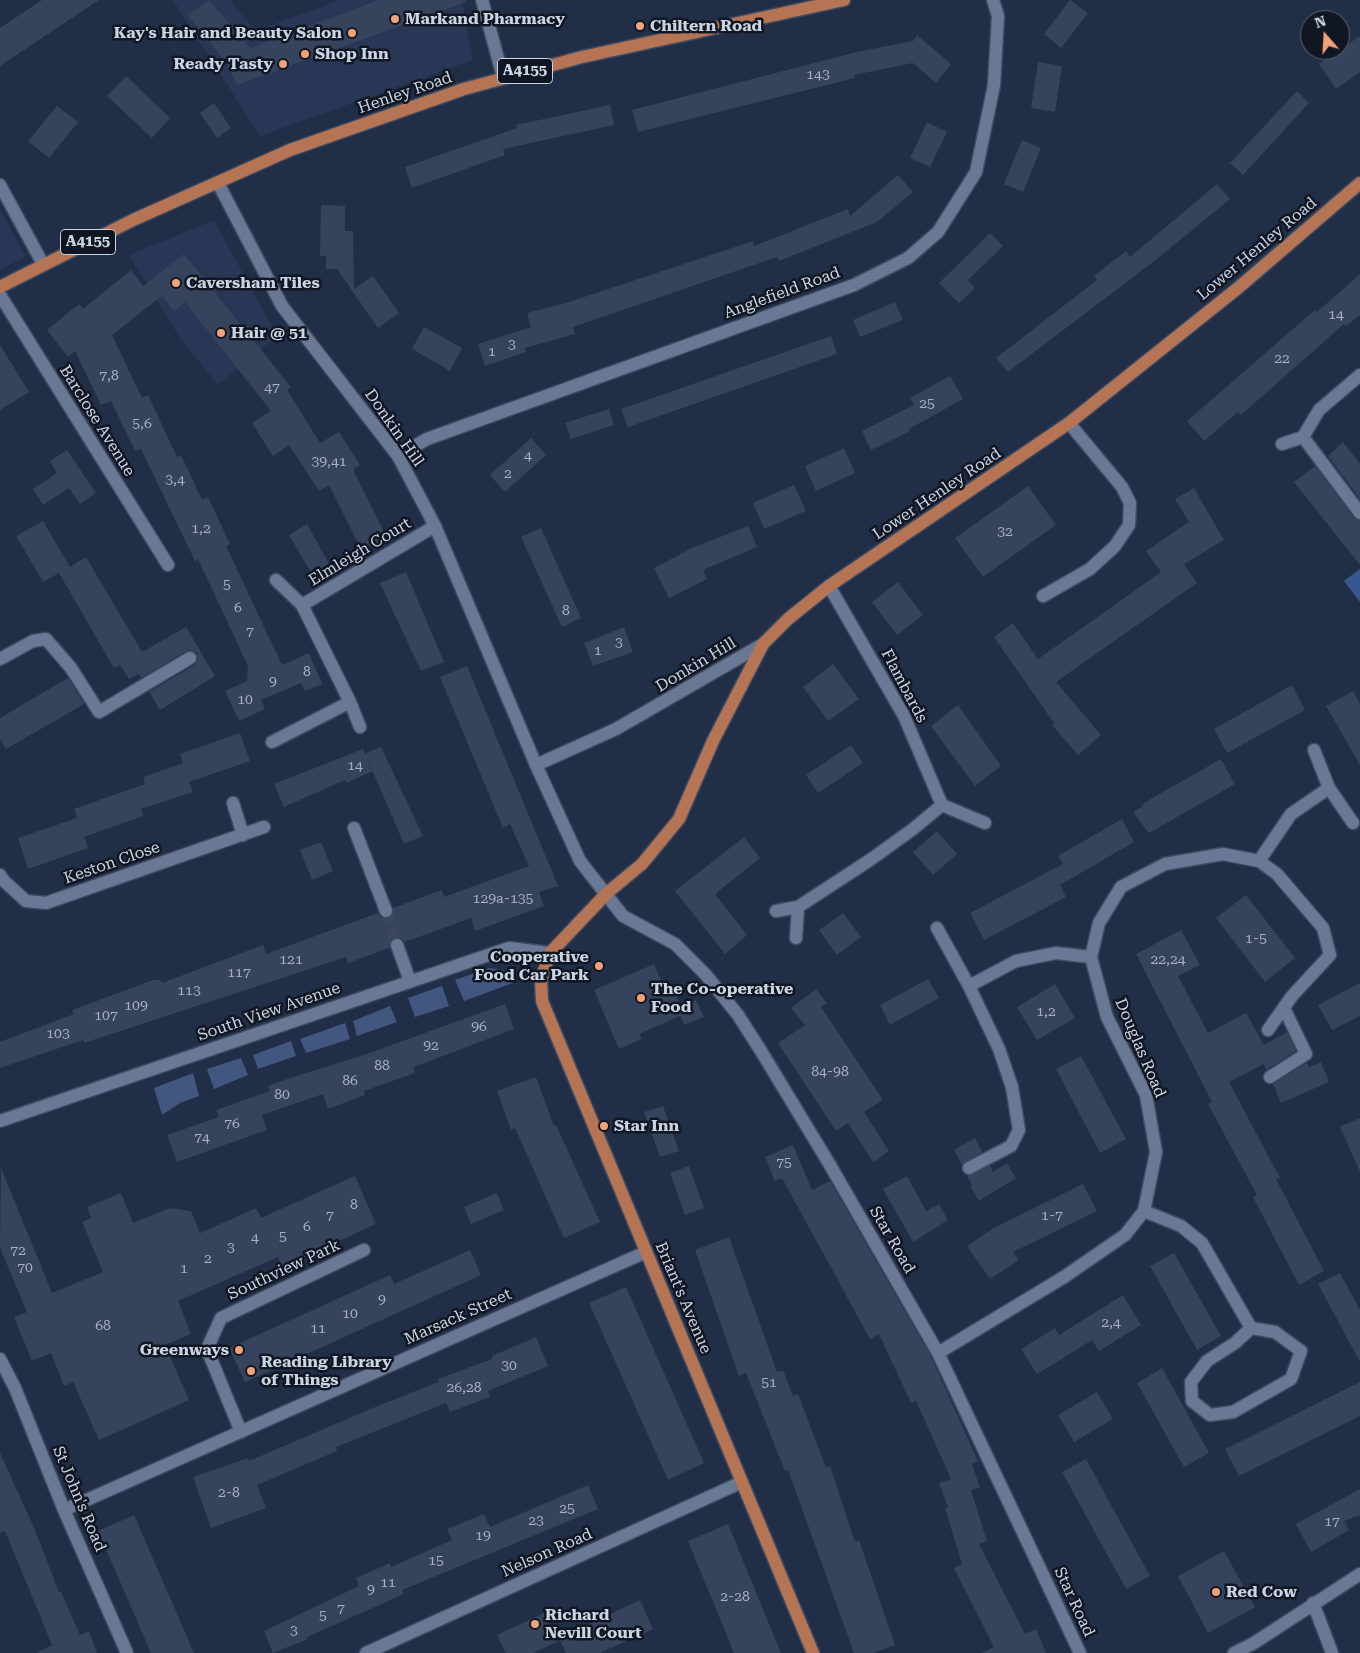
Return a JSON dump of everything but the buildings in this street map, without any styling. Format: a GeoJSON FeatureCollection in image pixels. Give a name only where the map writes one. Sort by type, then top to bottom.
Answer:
{"type":"FeatureCollection","features":[{"type":"Feature","properties":{"kind":"main road","name":"Henley Road"},"geometry":{"type":"LineString","coordinates":[[0,287],[132,220],[290,150],[504,77],[582,57],[844,0]]}},
{"type":"Feature","properties":{"kind":"main road","name":"Lower Henley Road"},"geometry":{"type":"LineString","coordinates":[[607,893],[642,864],[679,820],[713,741],[763,644],[788,619],[829,586],[1069,423],[1238,288],[1360,183]]}},
{"type":"Feature","properties":{"kind":"main road"},"geometry":{"type":"LineString","coordinates":[[550,952],[607,893]]}},
{"type":"Feature","properties":{"kind":"main road","name":"Briant's Avenue"},"geometry":{"type":"LineString","coordinates":[[550,952],[541,980],[542,1001],[813,1653]]}},
{"type":"Feature","properties":{"kind":"street"},"geometry":{"type":"LineString","coordinates":[[482,0],[504,77]]}},
{"type":"Feature","properties":{"kind":"street","name":"Anglefield Road"},"geometry":{"type":"LineString","coordinates":[[398,456],[426,438],[854,285],[908,258],[938,232],[976,172],[994,85],[998,16],[993,0]]}},
{"type":"Feature","properties":{"kind":"street","name":"Donkin Hill"},"geometry":{"type":"LineString","coordinates":[[218,183],[282,306],[398,456],[436,526],[536,765],[580,861],[607,893]]}},
{"type":"Feature","properties":{"kind":"street"},"geometry":{"type":"LineString","coordinates":[[0,185],[43,264]]}},
{"type":"Feature","properties":{"kind":"street","name":"Barclose Avenue"},"geometry":{"type":"LineString","coordinates":[[0,295],[168,564]]}},
{"type":"Feature","properties":{"kind":"street"},"geometry":{"type":"LineString","coordinates":[[1282,444],[1303,437],[1319,410],[1360,375]]}},
{"type":"Feature","properties":{"kind":"street"},"geometry":{"type":"LineString","coordinates":[[1043,596],[1090,569],[1115,546],[1129,525],[1130,503],[1122,487],[1069,423]]}},
{"type":"Feature","properties":{"kind":"street"},"geometry":{"type":"LineString","coordinates":[[1303,437],[1360,513]]}},
{"type":"Feature","properties":{"kind":"street","name":"Elmleigh Court"},"geometry":{"type":"LineString","coordinates":[[302,605],[436,526]]}},
{"type":"Feature","properties":{"kind":"street","name":"Elmleigh Court"},"geometry":{"type":"LineString","coordinates":[[276,580],[302,605],[350,702],[360,727]]}},
{"type":"Feature","properties":{"kind":"street","name":"Flambards"},"geometry":{"type":"LineString","coordinates":[[829,586],[904,716],[942,805]]}},
{"type":"Feature","properties":{"kind":"street"},"geometry":{"type":"LineString","coordinates":[[0,658],[33,641],[46,639],[71,668],[99,712],[190,658]]}},
{"type":"Feature","properties":{"kind":"street","name":"Donkin Hill"},"geometry":{"type":"LineString","coordinates":[[536,765],[616,729],[763,644]]}},
{"type":"Feature","properties":{"kind":"street"},"geometry":{"type":"LineString","coordinates":[[272,742],[350,702]]}},
{"type":"Feature","properties":{"kind":"street"},"geometry":{"type":"LineString","coordinates":[[1314,750],[1329,788],[1354,823]]}},
{"type":"Feature","properties":{"kind":"street"},"geometry":{"type":"LineString","coordinates":[[1268,1030],[1292,996],[1330,955],[1323,928],[1277,874],[1259,861],[1291,814],[1329,788]]}},
{"type":"Feature","properties":{"kind":"street"},"geometry":{"type":"LineString","coordinates":[[233,803],[242,835]]}},
{"type":"Feature","properties":{"kind":"street"},"geometry":{"type":"LineString","coordinates":[[776,911],[798,907],[884,850],[942,805],[984,823]]}},
{"type":"Feature","properties":{"kind":"street","name":"Keston Close"},"geometry":{"type":"LineString","coordinates":[[0,875],[26,901],[46,903],[264,827]]}},
{"type":"Feature","properties":{"kind":"street"},"geometry":{"type":"LineString","coordinates":[[354,828],[386,911]]}},
{"type":"Feature","properties":{"kind":"street","name":"Douglas Road"},"geometry":{"type":"LineString","coordinates":[[938,1353],[1064,1277],[1125,1235],[1144,1211],[1156,1152],[1146,1095],[1107,1017],[1091,957],[1099,923],[1121,887],[1164,864],[1223,854],[1259,861]]}},
{"type":"Feature","properties":{"kind":"street","name":"Star Road"},"geometry":{"type":"LineString","coordinates":[[607,893],[623,916],[675,944],[706,975],[738,1015],[761,1051],[830,1164],[938,1353],[1080,1653]]}},
{"type":"Feature","properties":{"kind":"street"},"geometry":{"type":"LineString","coordinates":[[796,938],[798,907]]}},
{"type":"Feature","properties":{"kind":"street"},"geometry":{"type":"LineString","coordinates":[[937,928],[969,986],[998,1049],[1012,1087],[1019,1130],[1011,1146],[969,1168]]}},
{"type":"Feature","properties":{"kind":"street"},"geometry":{"type":"LineString","coordinates":[[397,945],[410,981]]}},
{"type":"Feature","properties":{"kind":"street","name":"South View Avenue"},"geometry":{"type":"LineString","coordinates":[[0,1121],[509,948],[550,952]]}},
{"type":"Feature","properties":{"kind":"street"},"geometry":{"type":"LineString","coordinates":[[969,986],[1016,960],[1056,953],[1091,957]]}},
{"type":"Feature","properties":{"kind":"street"},"geometry":{"type":"LineString","coordinates":[[1270,1076],[1306,1054],[1284,1008]]}},
{"type":"Feature","properties":{"kind":"street"},"geometry":{"type":"LineString","coordinates":[[1144,1211],[1181,1226],[1202,1243],[1251,1328]]}},
{"type":"Feature","properties":{"kind":"street","name":"Southview Park"},"geometry":{"type":"LineString","coordinates":[[241,1432],[207,1349],[221,1318],[364,1250]]}},
{"type":"Feature","properties":{"kind":"street","name":"Marsack Street"},"geometry":{"type":"LineString","coordinates":[[64,1510],[646,1252]]}},
{"type":"Feature","properties":{"kind":"street"},"geometry":{"type":"LineString","coordinates":[[1251,1328],[1276,1332],[1301,1351],[1291,1379],[1233,1412],[1210,1415],[1192,1401],[1191,1382],[1207,1361],[1235,1343],[1251,1328]]}},
{"type":"Feature","properties":{"kind":"street","name":"St John's Road"},"geometry":{"type":"LineString","coordinates":[[0,1359],[15,1388],[64,1510],[127,1653]]}},
{"type":"Feature","properties":{"kind":"street","name":"Nelson Road"},"geometry":{"type":"LineString","coordinates":[[366,1653],[742,1482]]}},
{"type":"Feature","properties":{"kind":"street"},"geometry":{"type":"LineString","coordinates":[[1234,1653],[1254,1643],[1360,1574]]}},
{"type":"Feature","properties":{"kind":"street"},"geometry":{"type":"LineString","coordinates":[[1313,1603],[1332,1653]]}},
{"type":"Feature","properties":{"kind":"shaded area"},"geometry":{"type":"Polygon","coordinates":[[[173,0],[230,0],[256,31],[340,0],[462,0],[473,60],[260,136],[173,0]]]}},
{"type":"Feature","properties":{"kind":"shaded area"},"geometry":{"type":"Polygon","coordinates":[[[0,210],[26,256],[0,270],[0,210]]]}},
{"type":"Feature","properties":{"kind":"shaded area"},"geometry":{"type":"Polygon","coordinates":[[[214,220],[277,336],[218,385],[180,338],[129,255],[214,220]]]}},
{"type":"Feature","properties":{"kind":"shaded area"},"geometry":{"type":"Polygon","coordinates":[[[1360,569],[1360,602],[1344,581],[1360,569]]]}},
{"type":"Feature","properties":{"kind":"shaded area"},"geometry":{"type":"Polygon","coordinates":[[[489,968],[510,971],[513,983],[464,1001],[455,980],[489,968]]]}},
{"type":"Feature","properties":{"kind":"shaded area"},"geometry":{"type":"Polygon","coordinates":[[[442,986],[449,1006],[415,1017],[408,998],[442,986]]]}},
{"type":"Feature","properties":{"kind":"shaded area"},"geometry":{"type":"Polygon","coordinates":[[[390,1006],[397,1022],[357,1036],[353,1021],[390,1006]]]}},
{"type":"Feature","properties":{"kind":"shaded area"},"geometry":{"type":"Polygon","coordinates":[[[345,1023],[350,1039],[306,1053],[300,1039],[345,1023]]]}},
{"type":"Feature","properties":{"kind":"shaded area"},"geometry":{"type":"Polygon","coordinates":[[[291,1041],[296,1056],[258,1069],[253,1055],[291,1041]]]}},
{"type":"Feature","properties":{"kind":"shaded area"},"geometry":{"type":"Polygon","coordinates":[[[241,1058],[248,1075],[214,1089],[207,1069],[241,1058]]]}},
{"type":"Feature","properties":{"kind":"shaded area"},"geometry":{"type":"Polygon","coordinates":[[[193,1073],[199,1096],[180,1103],[162,1115],[154,1088],[193,1073]]]}},
{"type":"Feature","properties":{"kind":"tunnel"},"geometry":{"type":"LineString","coordinates":[[386,911],[397,945]]}},
{"type":"Feature","properties":{"kind":"place","name":"Markand Pharmacy"},"geometry":{"type":"Point","coordinates":[395,19]}},
{"type":"Feature","properties":{"kind":"place","name":"Chiltern Road"},"geometry":{"type":"Point","coordinates":[640,26]}},
{"type":"Feature","properties":{"kind":"place","name":"Kay's Hair and Beauty Salon"},"geometry":{"type":"Point","coordinates":[352,33]}},
{"type":"Feature","properties":{"kind":"place","name":"Shop Inn"},"geometry":{"type":"Point","coordinates":[305,54]}},
{"type":"Feature","properties":{"kind":"place","name":"Ready Tasty"},"geometry":{"type":"Point","coordinates":[283,64]}},
{"type":"Feature","properties":{"kind":"place","name":"Caversham Tiles"},"geometry":{"type":"Point","coordinates":[176,283]}},
{"type":"Feature","properties":{"kind":"place","name":"Hair @ 51"},"geometry":{"type":"Point","coordinates":[221,333]}},
{"type":"Feature","properties":{"kind":"place","name":"Cooperative Food Car Park"},"geometry":{"type":"Point","coordinates":[599,966]}},
{"type":"Feature","properties":{"kind":"place","name":"The Co-operative Food"},"geometry":{"type":"Point","coordinates":[641,998]}},
{"type":"Feature","properties":{"kind":"place","name":"Star Inn"},"geometry":{"type":"Point","coordinates":[604,1126]}},
{"type":"Feature","properties":{"kind":"place","name":"Greenways"},"geometry":{"type":"Point","coordinates":[239,1350]}},
{"type":"Feature","properties":{"kind":"place","name":"Reading Library of Things"},"geometry":{"type":"Point","coordinates":[251,1371]}},
{"type":"Feature","properties":{"kind":"place","name":"Red Cow"},"geometry":{"type":"Point","coordinates":[1216,1592]}},
{"type":"Feature","properties":{"kind":"place","name":"Richard Nevill Court"},"geometry":{"type":"Point","coordinates":[535,1624]}}]}
